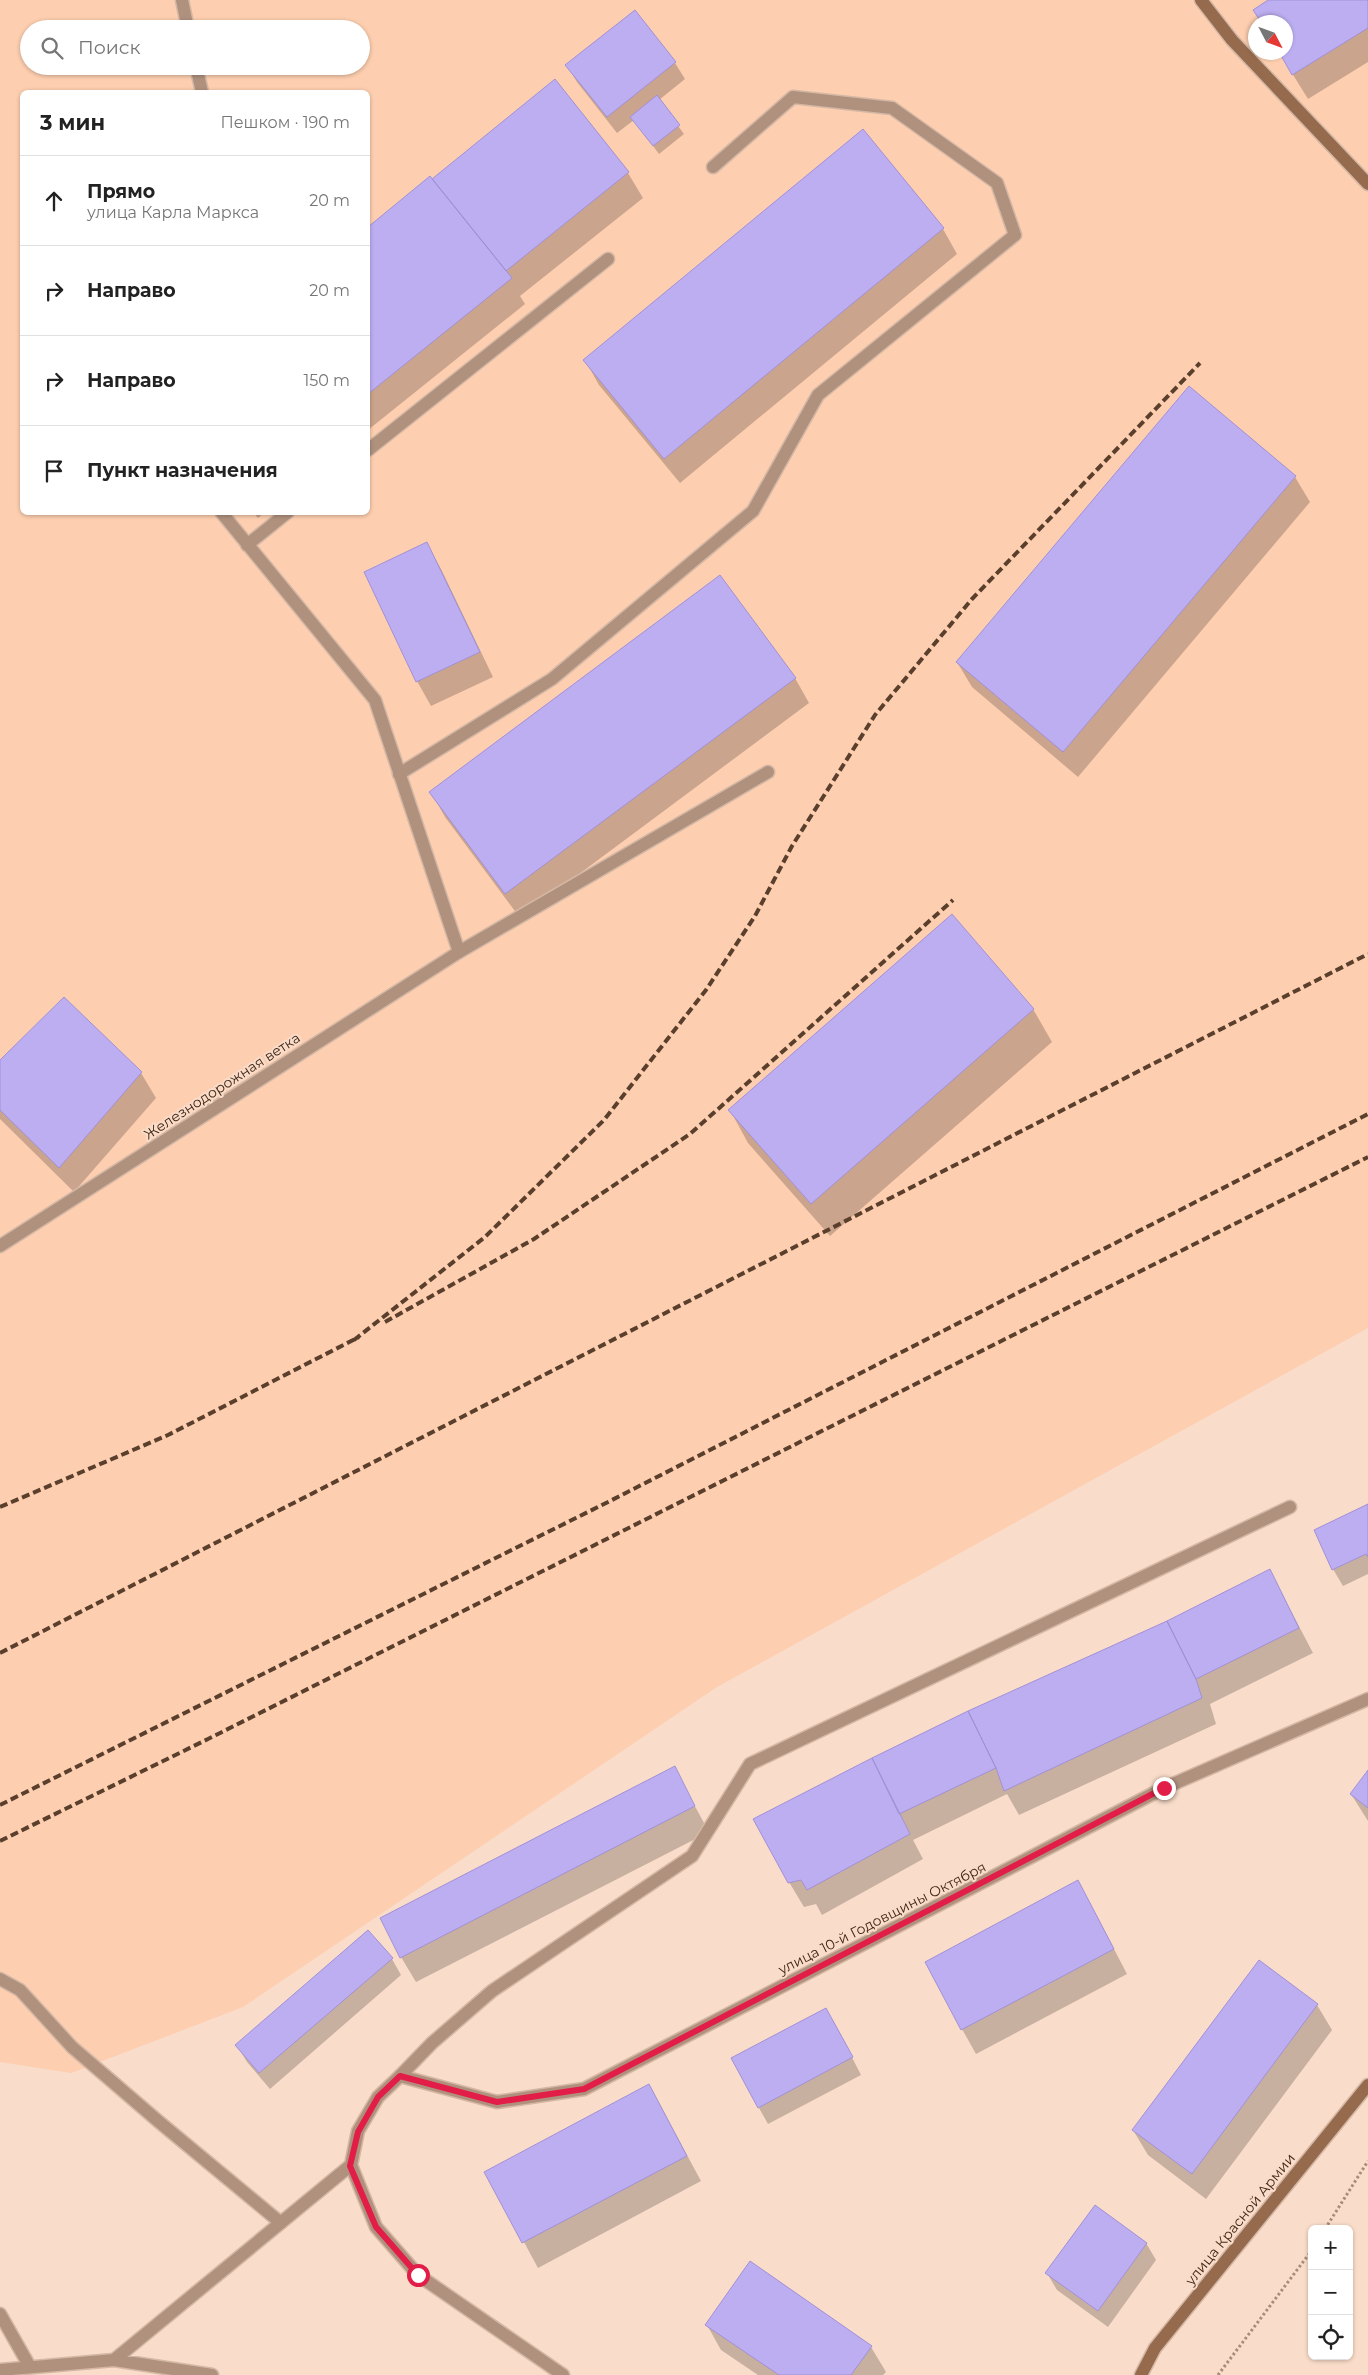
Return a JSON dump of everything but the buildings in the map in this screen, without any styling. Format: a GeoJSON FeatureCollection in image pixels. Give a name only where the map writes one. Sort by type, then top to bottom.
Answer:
{"type":"FeatureCollection","features":[{"type":"Feature","properties":{"kind":"main road"},"geometry":{"type":"LineString","coordinates":[[1201,0],[1232,40],[1368,184]]}},
{"type":"Feature","properties":{"kind":"main road","name":"улица Красной Армии"},"geometry":{"type":"LineString","coordinates":[[1141,2375],[1155,2348],[1368,2085]]}},
{"type":"Feature","properties":{"kind":"street"},"geometry":{"type":"LineString","coordinates":[[182,0],[186,20]]}},
{"type":"Feature","properties":{"kind":"street"},"geometry":{"type":"LineString","coordinates":[[198,75],[202,90]]}},
{"type":"Feature","properties":{"kind":"street"},"geometry":{"type":"LineString","coordinates":[[399,774],[552,679],[753,511],[818,395],[1015,235],[997,183],[892,108],[793,98],[713,168]]}},
{"type":"Feature","properties":{"kind":"street"},"geometry":{"type":"LineString","coordinates":[[370,448],[608,260]]}},
{"type":"Feature","properties":{"kind":"street"},"geometry":{"type":"LineString","coordinates":[[222,515],[375,700],[459,952]]}},
{"type":"Feature","properties":{"kind":"street"},"geometry":{"type":"LineString","coordinates":[[247,545],[284,515]]}},
{"type":"Feature","properties":{"kind":"street","name":"Железнодорожная ветка"},"geometry":{"type":"LineString","coordinates":[[0,1246],[459,952],[768,772]]}},
{"type":"Feature","properties":{"kind":"street"},"geometry":{"type":"LineString","coordinates":[[563,2375],[418,2275],[376,2227],[350,2166],[358,2132],[378,2097],[432,2043],[492,1991],[692,1856],[750,1764],[1290,1507]]}},
{"type":"Feature","properties":{"kind":"street","name":"улица 10-й Годовщины Октября"},"geometry":{"type":"LineString","coordinates":[[400,2076],[497,2102],[584,2089],[1164,1788],[1368,1699]]}},
{"type":"Feature","properties":{"kind":"street"},"geometry":{"type":"LineString","coordinates":[[0,1979],[20,1990],[72,2047],[281,2223]]}},
{"type":"Feature","properties":{"kind":"street"},"geometry":{"type":"LineString","coordinates":[[114,2360],[350,2166]]}},
{"type":"Feature","properties":{"kind":"street"},"geometry":{"type":"LineString","coordinates":[[0,2314],[30,2367]]}},
{"type":"Feature","properties":{"kind":"street"},"geometry":{"type":"LineString","coordinates":[[0,2370],[114,2360],[212,2375]]}},
{"type":"Feature","properties":{"kind":"path"},"geometry":{"type":"LineString","coordinates":[[1328,2225],[1368,2161]]}},
{"type":"Feature","properties":{"kind":"path"},"geometry":{"type":"LineString","coordinates":[[1218,2375],[1308,2255]]}},
{"type":"Feature","properties":{"kind":"shaded area"},"geometry":{"type":"Polygon","coordinates":[[[0,0],[1368,0],[1368,1328],[717,1687],[243,2007],[71,2073],[0,2062],[0,0]]]}},
{"type":"Feature","properties":{"kind":"railway"},"geometry":{"type":"LineString","coordinates":[[354,1340],[485,1237],[604,1120],[706,990],[755,916],[792,846],[875,715],[972,599],[1200,363]]}},
{"type":"Feature","properties":{"kind":"railway"},"geometry":{"type":"LineString","coordinates":[[385,1322],[534,1239],[690,1134],[953,900]]}},
{"type":"Feature","properties":{"kind":"railway"},"geometry":{"type":"LineString","coordinates":[[0,1653],[1368,954]]}},
{"type":"Feature","properties":{"kind":"railway"},"geometry":{"type":"LineString","coordinates":[[0,1805],[610,1501],[1368,1114]]}},
{"type":"Feature","properties":{"kind":"railway"},"geometry":{"type":"LineString","coordinates":[[0,1841],[208,1739],[1368,1157]]}},
{"type":"Feature","properties":{"kind":"railway"},"geometry":{"type":"LineString","coordinates":[[0,1507],[168,1435],[359,1337]]}},
{"type":"Feature","properties":{"kind":"route"},"geometry":{"type":"LineString","coordinates":[[418,2275],[376,2227],[350,2166],[358,2132],[378,2097],[400,2076],[497,2102],[584,2089],[1164,1788]]}}]}
